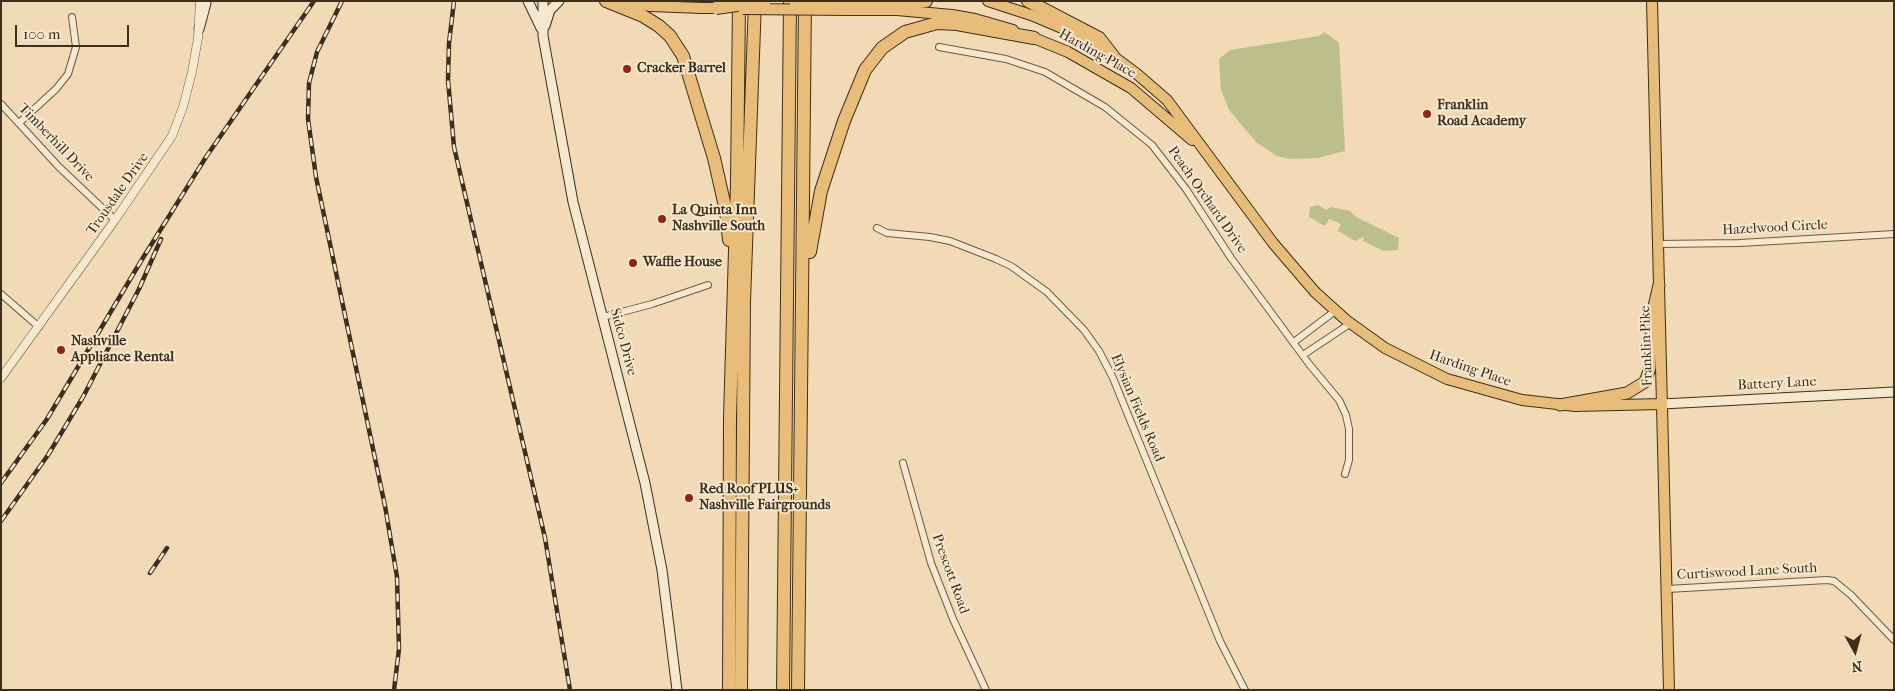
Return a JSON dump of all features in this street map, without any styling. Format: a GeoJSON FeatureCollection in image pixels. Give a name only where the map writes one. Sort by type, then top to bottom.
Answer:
{"type":"FeatureCollection","features":[{"type":"Feature","properties":{"kind":"highway"},"geometry":{"type":"LineString","coordinates":[[606,1],[643,16],[659,26],[670,36],[683,56],[714,158],[723,198],[734,298]]}},
{"type":"Feature","properties":{"kind":"highway"},"geometry":{"type":"LineString","coordinates":[[729,690],[729,436],[734,298],[739,1]]}},
{"type":"Feature","properties":{"kind":"highway"},"geometry":{"type":"LineString","coordinates":[[741,690],[744,301],[755,1]]}},
{"type":"Feature","properties":{"kind":"highway"},"geometry":{"type":"LineString","coordinates":[[716,8],[765,1]]}},
{"type":"Feature","properties":{"kind":"highway"},"geometry":{"type":"LineString","coordinates":[[783,690],[790,1]]}},
{"type":"Feature","properties":{"kind":"highway"},"geometry":{"type":"LineString","coordinates":[[795,1],[848,6],[926,1]]}},
{"type":"Feature","properties":{"kind":"highway"},"geometry":{"type":"LineString","coordinates":[[798,690],[806,1]]}},
{"type":"Feature","properties":{"kind":"highway"},"geometry":{"type":"LineString","coordinates":[[1028,1],[1099,38],[1113,56]]}},
{"type":"Feature","properties":{"kind":"highway"},"geometry":{"type":"LineString","coordinates":[[802,311],[815,215],[822,185],[857,87],[872,58],[898,36],[919,26],[937,23],[957,24],[1034,38]]}},
{"type":"Feature","properties":{"kind":"highway"},"geometry":{"type":"LineString","coordinates":[[1560,405],[1626,393],[1645,382],[1650,368],[1652,315],[1659,285]]}},
{"type":"Feature","properties":{"kind":"main road"},"geometry":{"type":"LineString","coordinates":[[528,1],[543,33]]}},
{"type":"Feature","properties":{"kind":"main road","name":"Sidco Drive"},"geometry":{"type":"LineString","coordinates":[[543,1],[543,33],[572,202],[631,426],[655,532],[677,690]]}},
{"type":"Feature","properties":{"kind":"main road"},"geometry":{"type":"LineString","coordinates":[[543,33],[548,15],[559,1]]}},
{"type":"Feature","properties":{"kind":"main road","name":"Harding Place"},"geometry":{"type":"LineString","coordinates":[[621,1],[657,6],[702,8],[848,6],[952,15],[1000,25],[1068,52],[1131,88],[1210,156]]}},
{"type":"Feature","properties":{"kind":"main road","name":"Harding Place"},"geometry":{"type":"LineString","coordinates":[[988,1],[1025,12],[1057,25],[1113,56],[1167,100],[1283,256],[1315,292],[1351,324],[1404,358],[1440,376],[1502,396],[1560,405],[1662,404]]}},
{"type":"Feature","properties":{"kind":"main road","name":"Franklin Pike"},"geometry":{"type":"LineString","coordinates":[[1652,1],[1669,690]]}},
{"type":"Feature","properties":{"kind":"main road"},"geometry":{"type":"LineString","coordinates":[[199,29],[204,2]]}},
{"type":"Feature","properties":{"kind":"main road","name":"Battery Lane"},"geometry":{"type":"LineString","coordinates":[[1662,404],[1894,392]]}},
{"type":"Feature","properties":{"kind":"street"},"geometry":{"type":"LineString","coordinates":[[19,124],[56,89],[68,74],[76,47],[72,17]]}},
{"type":"Feature","properties":{"kind":"street","name":"Trousdale Drive"},"geometry":{"type":"LineString","coordinates":[[1,378],[116,220],[172,136],[187,94],[199,29]]}},
{"type":"Feature","properties":{"kind":"street","name":"Peach Orchard Drive"},"geometry":{"type":"LineString","coordinates":[[939,47],[1006,59],[1033,67],[1087,95],[1122,119],[1145,138],[1168,164],[1232,258],[1303,355],[1339,400],[1346,415],[1349,460],[1345,474]]}},
{"type":"Feature","properties":{"kind":"street","name":"Timberhill Drive"},"geometry":{"type":"LineString","coordinates":[[1,104],[59,167],[116,220]]}},
{"type":"Feature","properties":{"kind":"street","name":"Elysian Fields Road"},"geometry":{"type":"LineString","coordinates":[[877,228],[887,234],[930,236],[950,241],[974,248],[1011,266],[1047,292],[1084,330],[1099,351],[1113,378],[1220,641],[1245,690]]}},
{"type":"Feature","properties":{"kind":"street","name":"Hazelwood Circle"},"geometry":{"type":"LineString","coordinates":[[1658,244],[1740,243],[1894,234]]}},
{"type":"Feature","properties":{"kind":"street"},"geometry":{"type":"LineString","coordinates":[[603,317],[652,304],[708,285]]}},
{"type":"Feature","properties":{"kind":"street"},"geometry":{"type":"LineString","coordinates":[[1,294],[39,327]]}},
{"type":"Feature","properties":{"kind":"street"},"geometry":{"type":"LineString","coordinates":[[1294,342],[1335,311]]}},
{"type":"Feature","properties":{"kind":"street"},"geometry":{"type":"LineString","coordinates":[[1303,355],[1351,324]]}},
{"type":"Feature","properties":{"kind":"street","name":"Prescott Road"},"geometry":{"type":"LineString","coordinates":[[903,463],[931,563],[953,619],[986,690]]}},
{"type":"Feature","properties":{"kind":"street","name":"Curtiswood Lane South"},"geometry":{"type":"LineString","coordinates":[[1667,589],[1834,581],[1851,595],[1894,640]]}},
{"type":"Feature","properties":{"kind":"green space"},"geometry":{"type":"Polygon","coordinates":[[[1325,32],[1339,43],[1345,151],[1318,158],[1290,159],[1277,156],[1256,142],[1229,110],[1221,90],[1219,59],[1230,50],[1319,36],[1325,32]]]}},
{"type":"Feature","properties":{"kind":"green space"},"geometry":{"type":"Polygon","coordinates":[[[1318,205],[1326,210],[1331,207],[1350,211],[1356,217],[1399,238],[1398,250],[1384,251],[1363,241],[1364,237],[1355,241],[1338,231],[1341,224],[1329,219],[1325,226],[1309,217],[1310,207],[1318,205]]]}},
{"type":"Feature","properties":{"kind":"railway"},"geometry":{"type":"LineString","coordinates":[[1,483],[47,419],[141,261],[206,157],[314,1]]}},
{"type":"Feature","properties":{"kind":"railway"},"geometry":{"type":"LineString","coordinates":[[342,1],[317,52],[309,83],[308,119],[316,177],[385,506],[397,577],[399,649],[394,690]]}},
{"type":"Feature","properties":{"kind":"railway"},"geometry":{"type":"LineString","coordinates":[[454,1],[449,43],[448,80],[454,147],[545,538],[570,690]]}},
{"type":"Feature","properties":{"kind":"railway"},"geometry":{"type":"LineString","coordinates":[[1,521],[48,455],[83,397],[139,289],[161,239]]}},
{"type":"Feature","properties":{"kind":"railway"},"geometry":{"type":"LineString","coordinates":[[150,573],[167,548]]}},
{"type":"Feature","properties":{"kind":"place","name":"Cracker Barrel"},"geometry":{"type":"Point","coordinates":[627,69]}},
{"type":"Feature","properties":{"kind":"place","name":"Franklin Road Academy"},"geometry":{"type":"Point","coordinates":[1427,114]}},
{"type":"Feature","properties":{"kind":"place","name":"La Quinta Inn Nashville South"},"geometry":{"type":"Point","coordinates":[662,219]}},
{"type":"Feature","properties":{"kind":"place","name":"Waffle House"},"geometry":{"type":"Point","coordinates":[633,263]}},
{"type":"Feature","properties":{"kind":"place","name":"Nashville Appliance Rental"},"geometry":{"type":"Point","coordinates":[61,350]}},
{"type":"Feature","properties":{"kind":"place","name":"Red Roof PLUS+ Nashville Fairgrounds"},"geometry":{"type":"Point","coordinates":[689,498]}}]}
